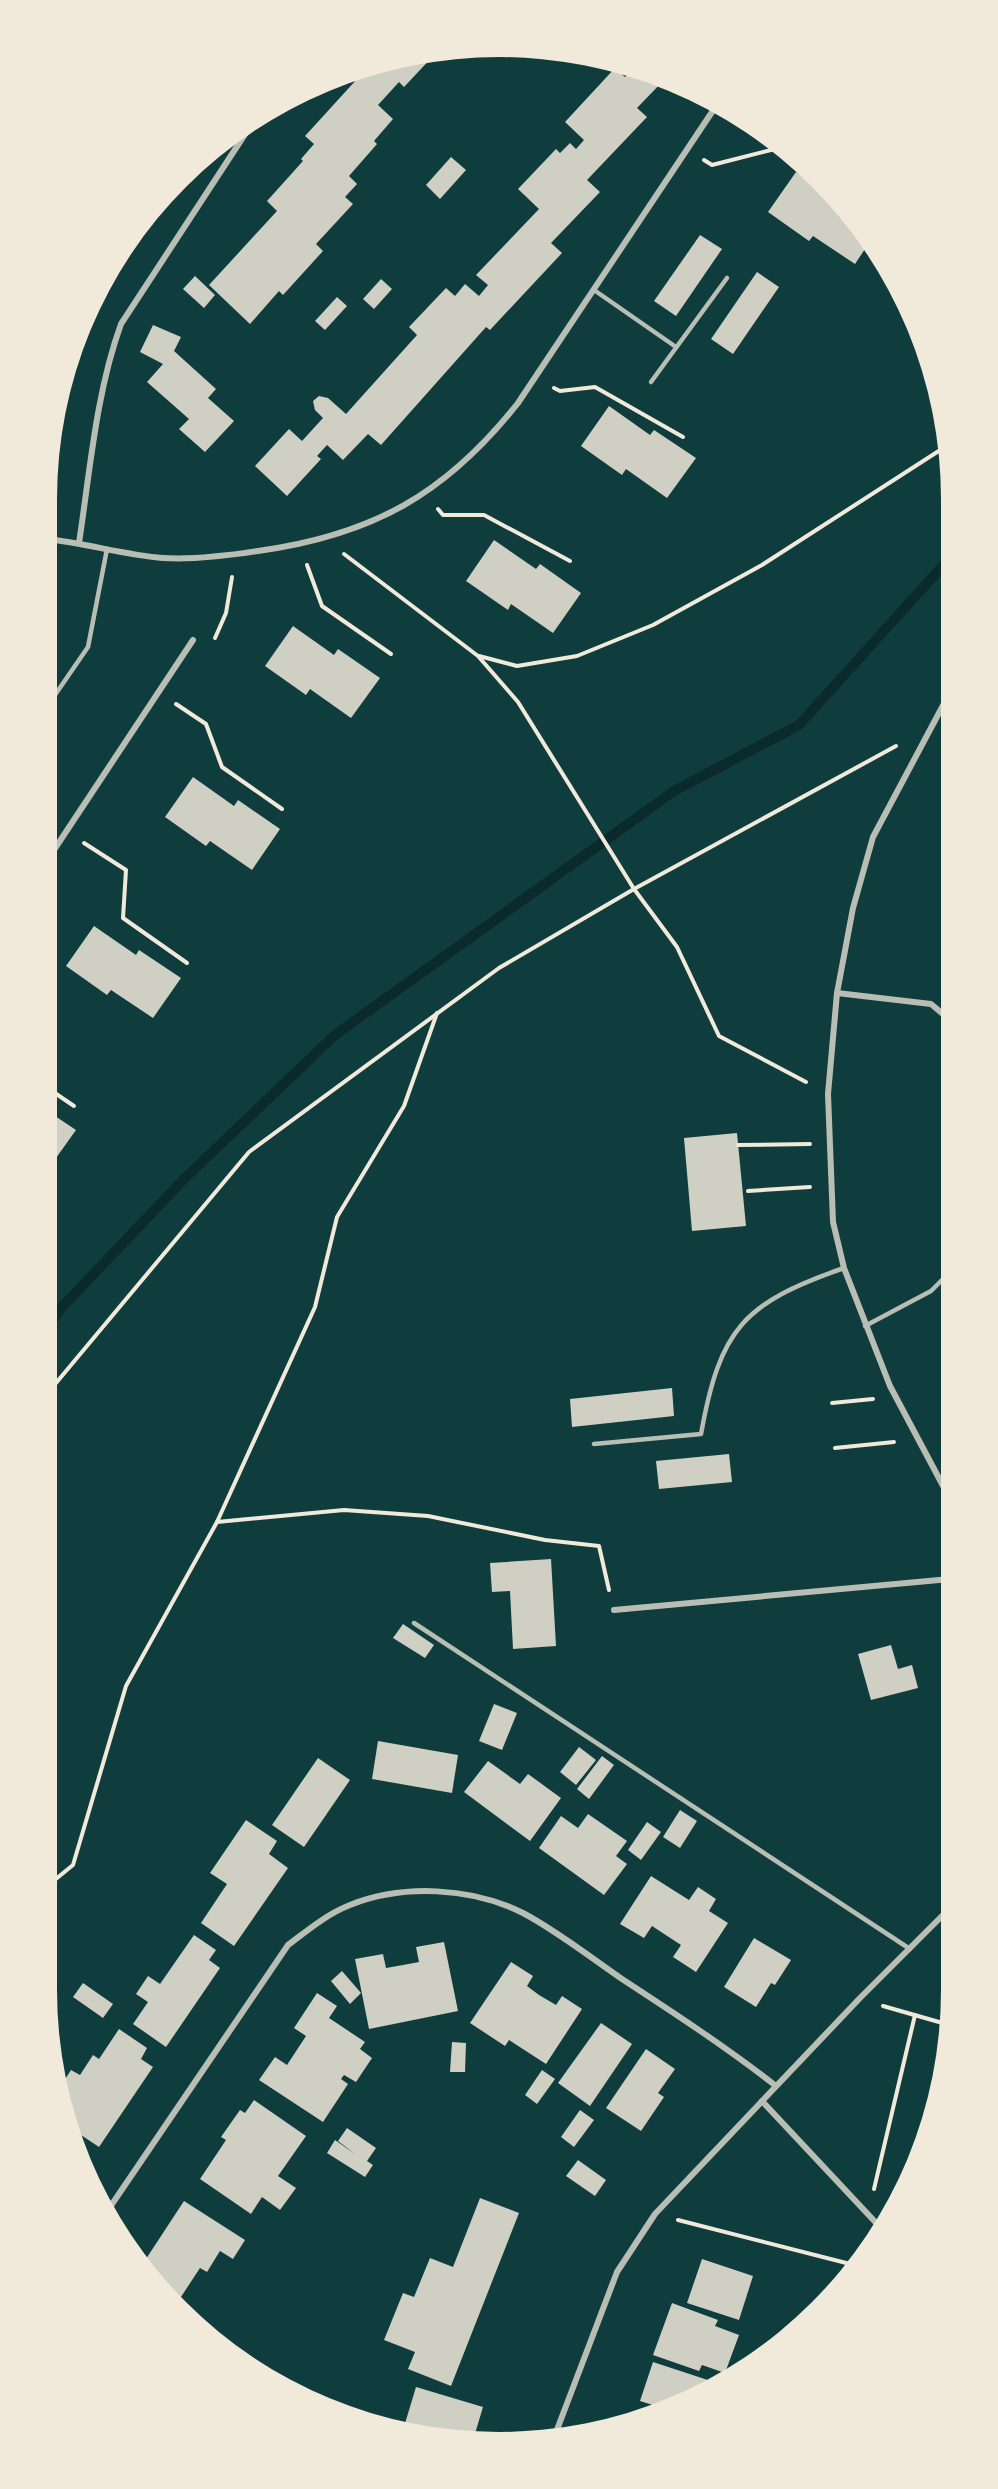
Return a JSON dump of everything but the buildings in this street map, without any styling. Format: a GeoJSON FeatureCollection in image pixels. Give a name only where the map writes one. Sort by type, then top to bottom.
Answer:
{"type":"FeatureCollection","features":[{"type":"Feature","properties":{"kind":"street"},"geometry":{"type":"LineString","coordinates":[[57,540],[161,558],[228,556],[325,538],[385,517],[425,493],[454,472],[497,430],[537,377],[712,112]]}},
{"type":"Feature","properties":{"kind":"street"},"geometry":{"type":"LineString","coordinates":[[79,543],[111,349],[121,324],[242,139]]}},
{"type":"Feature","properties":{"kind":"street"},"geometry":{"type":"LineString","coordinates":[[57,846],[193,640]]}},
{"type":"Feature","properties":{"kind":"street"},"geometry":{"type":"LineString","coordinates":[[941,710],[873,837],[853,908],[837,993],[828,1094],[833,1222],[844,1268],[865,1326],[896,1396],[941,1482]]}},
{"type":"Feature","properties":{"kind":"street"},"geometry":{"type":"LineString","coordinates":[[837,993],[932,1004],[941,1012]]}},
{"type":"Feature","properties":{"kind":"street"},"geometry":{"type":"LineString","coordinates":[[614,1610],[941,1580]]}},
{"type":"Feature","properties":{"kind":"street"},"geometry":{"type":"LineString","coordinates":[[112,2204],[288,1945],[316,1923],[346,1907],[394,1894],[436,1892],[474,1895],[523,1913],[730,2050],[776,2086]]}},
{"type":"Feature","properties":{"kind":"street"},"geometry":{"type":"LineString","coordinates":[[558,2428],[617,2272],[655,2214],[859,1999],[941,1917]]}},
{"type":"Feature","properties":{"kind":"street"},"geometry":{"type":"LineString","coordinates":[[762,2101],[875,2222]]}},
{"type":"Feature","properties":{"kind":"lane"},"geometry":{"type":"LineString","coordinates":[[651,382],[727,278]]}},
{"type":"Feature","properties":{"kind":"lane"},"geometry":{"type":"LineString","coordinates":[[594,290],[676,347]]}},
{"type":"Feature","properties":{"kind":"lane"},"geometry":{"type":"LineString","coordinates":[[57,692],[88,647],[107,549]]}},
{"type":"Feature","properties":{"kind":"lane"},"geometry":{"type":"LineString","coordinates":[[594,1444],[701,1434],[709,1388],[725,1348],[748,1316],[784,1290],[844,1268]]}},
{"type":"Feature","properties":{"kind":"lane"},"geometry":{"type":"LineString","coordinates":[[865,1326],[931,1291],[941,1281]]}},
{"type":"Feature","properties":{"kind":"lane"},"geometry":{"type":"LineString","coordinates":[[414,1623],[910,1949]]}},
{"type":"Feature","properties":{"kind":"path"},"geometry":{"type":"LineString","coordinates":[[686,150],[712,165],[771,151]]}},
{"type":"Feature","properties":{"kind":"path"},"geometry":{"type":"LineString","coordinates":[[537,377],[560,391],[595,387],[683,438]]}},
{"type":"Feature","properties":{"kind":"path"},"geometry":{"type":"LineString","coordinates":[[478,656],[517,666],[577,656],[653,625],[762,565],[938,451]]}},
{"type":"Feature","properties":{"kind":"path"},"geometry":{"type":"LineString","coordinates":[[425,493],[443,515],[484,516],[570,561]]}},
{"type":"Feature","properties":{"kind":"path"},"geometry":{"type":"LineString","coordinates":[[325,538],[478,656],[518,702],[617,863],[677,947],[719,1036],[828,1094]]}},
{"type":"Feature","properties":{"kind":"path"},"geometry":{"type":"LineString","coordinates":[[299,544],[322,606],[391,654]]}},
{"type":"Feature","properties":{"kind":"path"},"geometry":{"type":"LineString","coordinates":[[193,640],[208,650],[226,613],[232,581],[228,556]]}},
{"type":"Feature","properties":{"kind":"path"},"geometry":{"type":"LineString","coordinates":[[159,692],[206,724],[222,767],[282,809]]}},
{"type":"Feature","properties":{"kind":"path"},"geometry":{"type":"LineString","coordinates":[[57,1382],[249,1152],[499,968],[634,889],[932,727]]}},
{"type":"Feature","properties":{"kind":"path"},"geometry":{"type":"LineString","coordinates":[[67,831],[126,870],[123,918],[187,963]]}},
{"type":"Feature","properties":{"kind":"path"},"geometry":{"type":"LineString","coordinates":[[57,1878],[73,1865],[126,1686],[217,1522],[315,1307],[337,1217],[404,1106],[438,1012]]}},
{"type":"Feature","properties":{"kind":"path"},"geometry":{"type":"LineString","coordinates":[[57,1094],[74,1106]]}},
{"type":"Feature","properties":{"kind":"path"},"geometry":{"type":"LineString","coordinates":[[738,1144],[830,1144]]}},
{"type":"Feature","properties":{"kind":"path"},"geometry":{"type":"LineString","coordinates":[[748,1191],[832,1186]]}},
{"type":"Feature","properties":{"kind":"path"},"geometry":{"type":"LineString","coordinates":[[832,1402],[896,1396]]}},
{"type":"Feature","properties":{"kind":"path"},"geometry":{"type":"LineString","coordinates":[[835,1448],[918,1439]]}},
{"type":"Feature","properties":{"kind":"path"},"geometry":{"type":"LineString","coordinates":[[217,1522],[344,1510],[428,1516],[545,1540],[598,1545],[614,1610]]}},
{"type":"Feature","properties":{"kind":"path"},"geometry":{"type":"LineString","coordinates":[[859,1999],[940,2022]]}},
{"type":"Feature","properties":{"kind":"path"},"geometry":{"type":"LineString","coordinates":[[868,2215],[915,2015]]}},
{"type":"Feature","properties":{"kind":"path"},"geometry":{"type":"LineString","coordinates":[[655,2214],[846,2263]]}},
{"type":"Feature","properties":{"kind":"waterway"},"geometry":{"type":"LineString","coordinates":[[57,1314],[184,1179],[335,1035],[674,791],[799,725],[941,568]]}}]}
